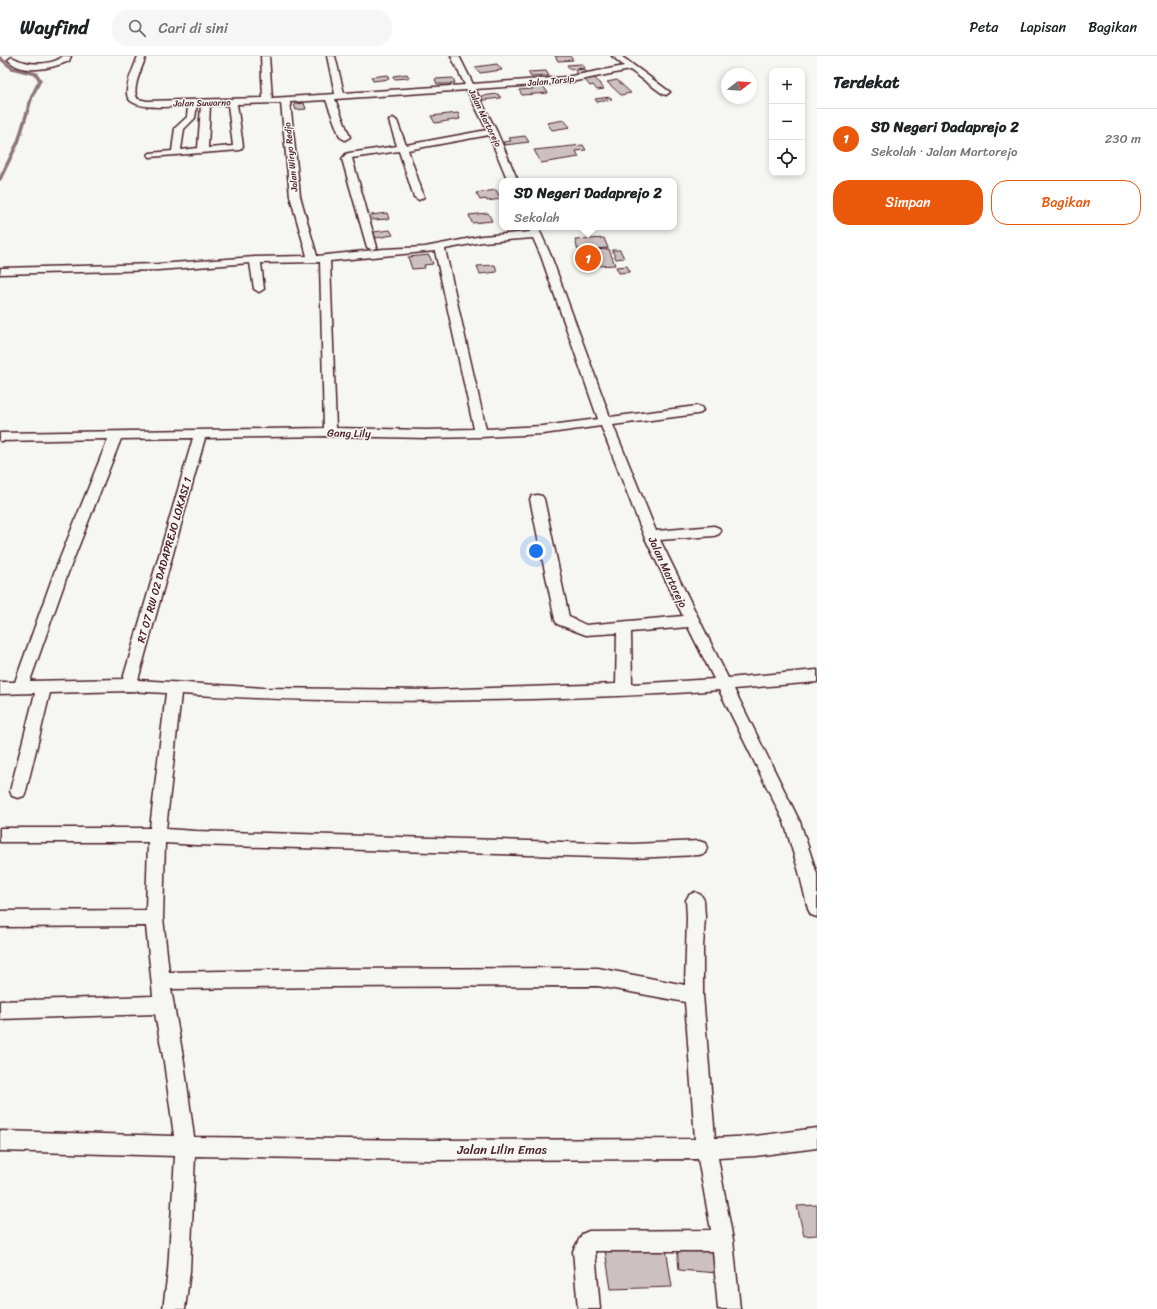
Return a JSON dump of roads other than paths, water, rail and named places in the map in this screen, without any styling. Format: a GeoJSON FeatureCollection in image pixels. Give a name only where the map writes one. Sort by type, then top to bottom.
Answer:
{"type":"FeatureCollection","features":[{"type":"Feature","properties":{"kind":"street"},"geometry":{"type":"LineString","coordinates":[[12,60],[22,65],[39,66],[59,62],[66,59],[67,56]]}},
{"type":"Feature","properties":{"kind":"street","name":"Jalan Suwarno"},"geometry":{"type":"LineString","coordinates":[[142,56],[130,90],[132,99],[136,102],[147,104],[194,104],[285,100],[340,95]]}},
{"type":"Feature","properties":{"kind":"street"},"geometry":{"type":"LineString","coordinates":[[265,56],[268,101]]}},
{"type":"Feature","properties":{"kind":"street"},"geometry":{"type":"LineString","coordinates":[[331,56],[340,95]]}},
{"type":"Feature","properties":{"kind":"street","name":"Jalan Martorejo"},"geometry":{"type":"LineString","coordinates":[[455,56],[492,132],[512,178]]}},
{"type":"Feature","properties":{"kind":"street"},"geometry":{"type":"LineString","coordinates":[[616,56],[666,92]]}},
{"type":"Feature","properties":{"kind":"street","name":"Jalan Tarsip"},"geometry":{"type":"LineString","coordinates":[[340,95],[566,80],[632,67]]}},
{"type":"Feature","properties":{"kind":"street"},"geometry":{"type":"LineString","coordinates":[[330,96],[344,137]]}},
{"type":"Feature","properties":{"kind":"street","name":"Jalan Wiryo Redjo"},"geometry":{"type":"LineString","coordinates":[[285,100],[295,196],[305,227],[313,260]]}},
{"type":"Feature","properties":{"kind":"street"},"geometry":{"type":"LineString","coordinates":[[153,155],[204,150],[235,149],[238,146],[232,102]]}},
{"type":"Feature","properties":{"kind":"street"},"geometry":{"type":"LineString","coordinates":[[204,150],[206,103]]}},
{"type":"Feature","properties":{"kind":"street"},"geometry":{"type":"LineString","coordinates":[[176,153],[180,128],[191,118],[194,104]]}},
{"type":"Feature","properties":{"kind":"street"},"geometry":{"type":"LineString","coordinates":[[393,121],[419,197]]}},
{"type":"Feature","properties":{"kind":"street"},"geometry":{"type":"LineString","coordinates":[[372,247],[347,158],[352,155],[492,132]]}},
{"type":"Feature","properties":{"kind":"street"},"geometry":{"type":"LineString","coordinates":[[2,271],[158,267],[255,260],[313,260],[440,248],[482,239],[535,231]]}},
{"type":"Feature","properties":{"kind":"street","name":"Jalan Martorejo"},"geometry":{"type":"LineString","coordinates":[[535,231],[546,256],[606,422],[651,536],[723,685],[792,822],[812,872],[817,909]]}},
{"type":"Feature","properties":{"kind":"street"},"geometry":{"type":"LineString","coordinates":[[440,248],[481,433]]}},
{"type":"Feature","properties":{"kind":"street"},"geometry":{"type":"LineString","coordinates":[[325,259],[330,432]]}},
{"type":"Feature","properties":{"kind":"street"},"geometry":{"type":"LineString","coordinates":[[255,260],[259,289]]}},
{"type":"Feature","properties":{"kind":"street","name":"Gang Lily"},"geometry":{"type":"LineString","coordinates":[[0,437],[330,432],[426,434],[481,433],[543,430],[697,410]]}},
{"type":"Feature","properties":{"kind":"street","name":"RT 07 RW 02 DADAPREJO LOKASI 1"},"geometry":{"type":"LineString","coordinates":[[129,685],[200,434]]}},
{"type":"Feature","properties":{"kind":"street"},"geometry":{"type":"LineString","coordinates":[[20,688],[61,573],[116,435]]}},
{"type":"Feature","properties":{"kind":"street"},"geometry":{"type":"LineString","coordinates":[[537,499],[562,620],[586,630],[624,628],[692,621]]}},
{"type":"Feature","properties":{"kind":"street"},"geometry":{"type":"LineString","coordinates":[[651,536],[714,531]]}},
{"type":"Feature","properties":{"kind":"street"},"geometry":{"type":"LineString","coordinates":[[624,628],[624,689]]}},
{"type":"Feature","properties":{"kind":"street"},"geometry":{"type":"LineString","coordinates":[[0,688],[129,685],[263,694],[430,696],[723,685],[817,676]]}},
{"type":"Feature","properties":{"kind":"street"},"geometry":{"type":"LineString","coordinates":[[18,791],[44,688]]}},
{"type":"Feature","properties":{"kind":"street"},"geometry":{"type":"LineString","coordinates":[[174,689],[157,835],[154,918],[155,940],[163,1005],[174,1062],[185,1147],[179,1271],[174,1309]]}},
{"type":"Feature","properties":{"kind":"street"},"geometry":{"type":"LineString","coordinates":[[0,835],[157,835],[196,838],[633,851],[699,848]]}},
{"type":"Feature","properties":{"kind":"street"},"geometry":{"type":"LineString","coordinates":[[695,900],[694,995],[706,1149],[722,1240],[729,1309]]}},
{"type":"Feature","properties":{"kind":"street"},"geometry":{"type":"LineString","coordinates":[[0,919],[154,918]]}},
{"type":"Feature","properties":{"kind":"street"},"geometry":{"type":"LineString","coordinates":[[161,981],[341,978],[598,977],[694,995]]}},
{"type":"Feature","properties":{"kind":"street"},"geometry":{"type":"LineString","coordinates":[[0,1010],[163,1005]]}},
{"type":"Feature","properties":{"kind":"street","name":"Jalan Lilin Emas"},"geometry":{"type":"LineString","coordinates":[[0,1141],[185,1147],[525,1150],[706,1149],[782,1144],[817,1138]]}},
{"type":"Feature","properties":{"kind":"street"},"geometry":{"type":"LineString","coordinates":[[589,1309],[584,1251],[589,1241],[722,1240]]}},
{"type":"Feature","properties":{"kind":"waterway"},"geometry":{"type":"LineString","coordinates":[[0,58],[12,68],[36,74],[40,80],[32,96],[18,142],[0,179]]}},
{"type":"Feature","properties":{"kind":"place","name":"SD Negeri Dadaprejo 2"},"geometry":{"type":"Point","coordinates":[588,258]}}]}
